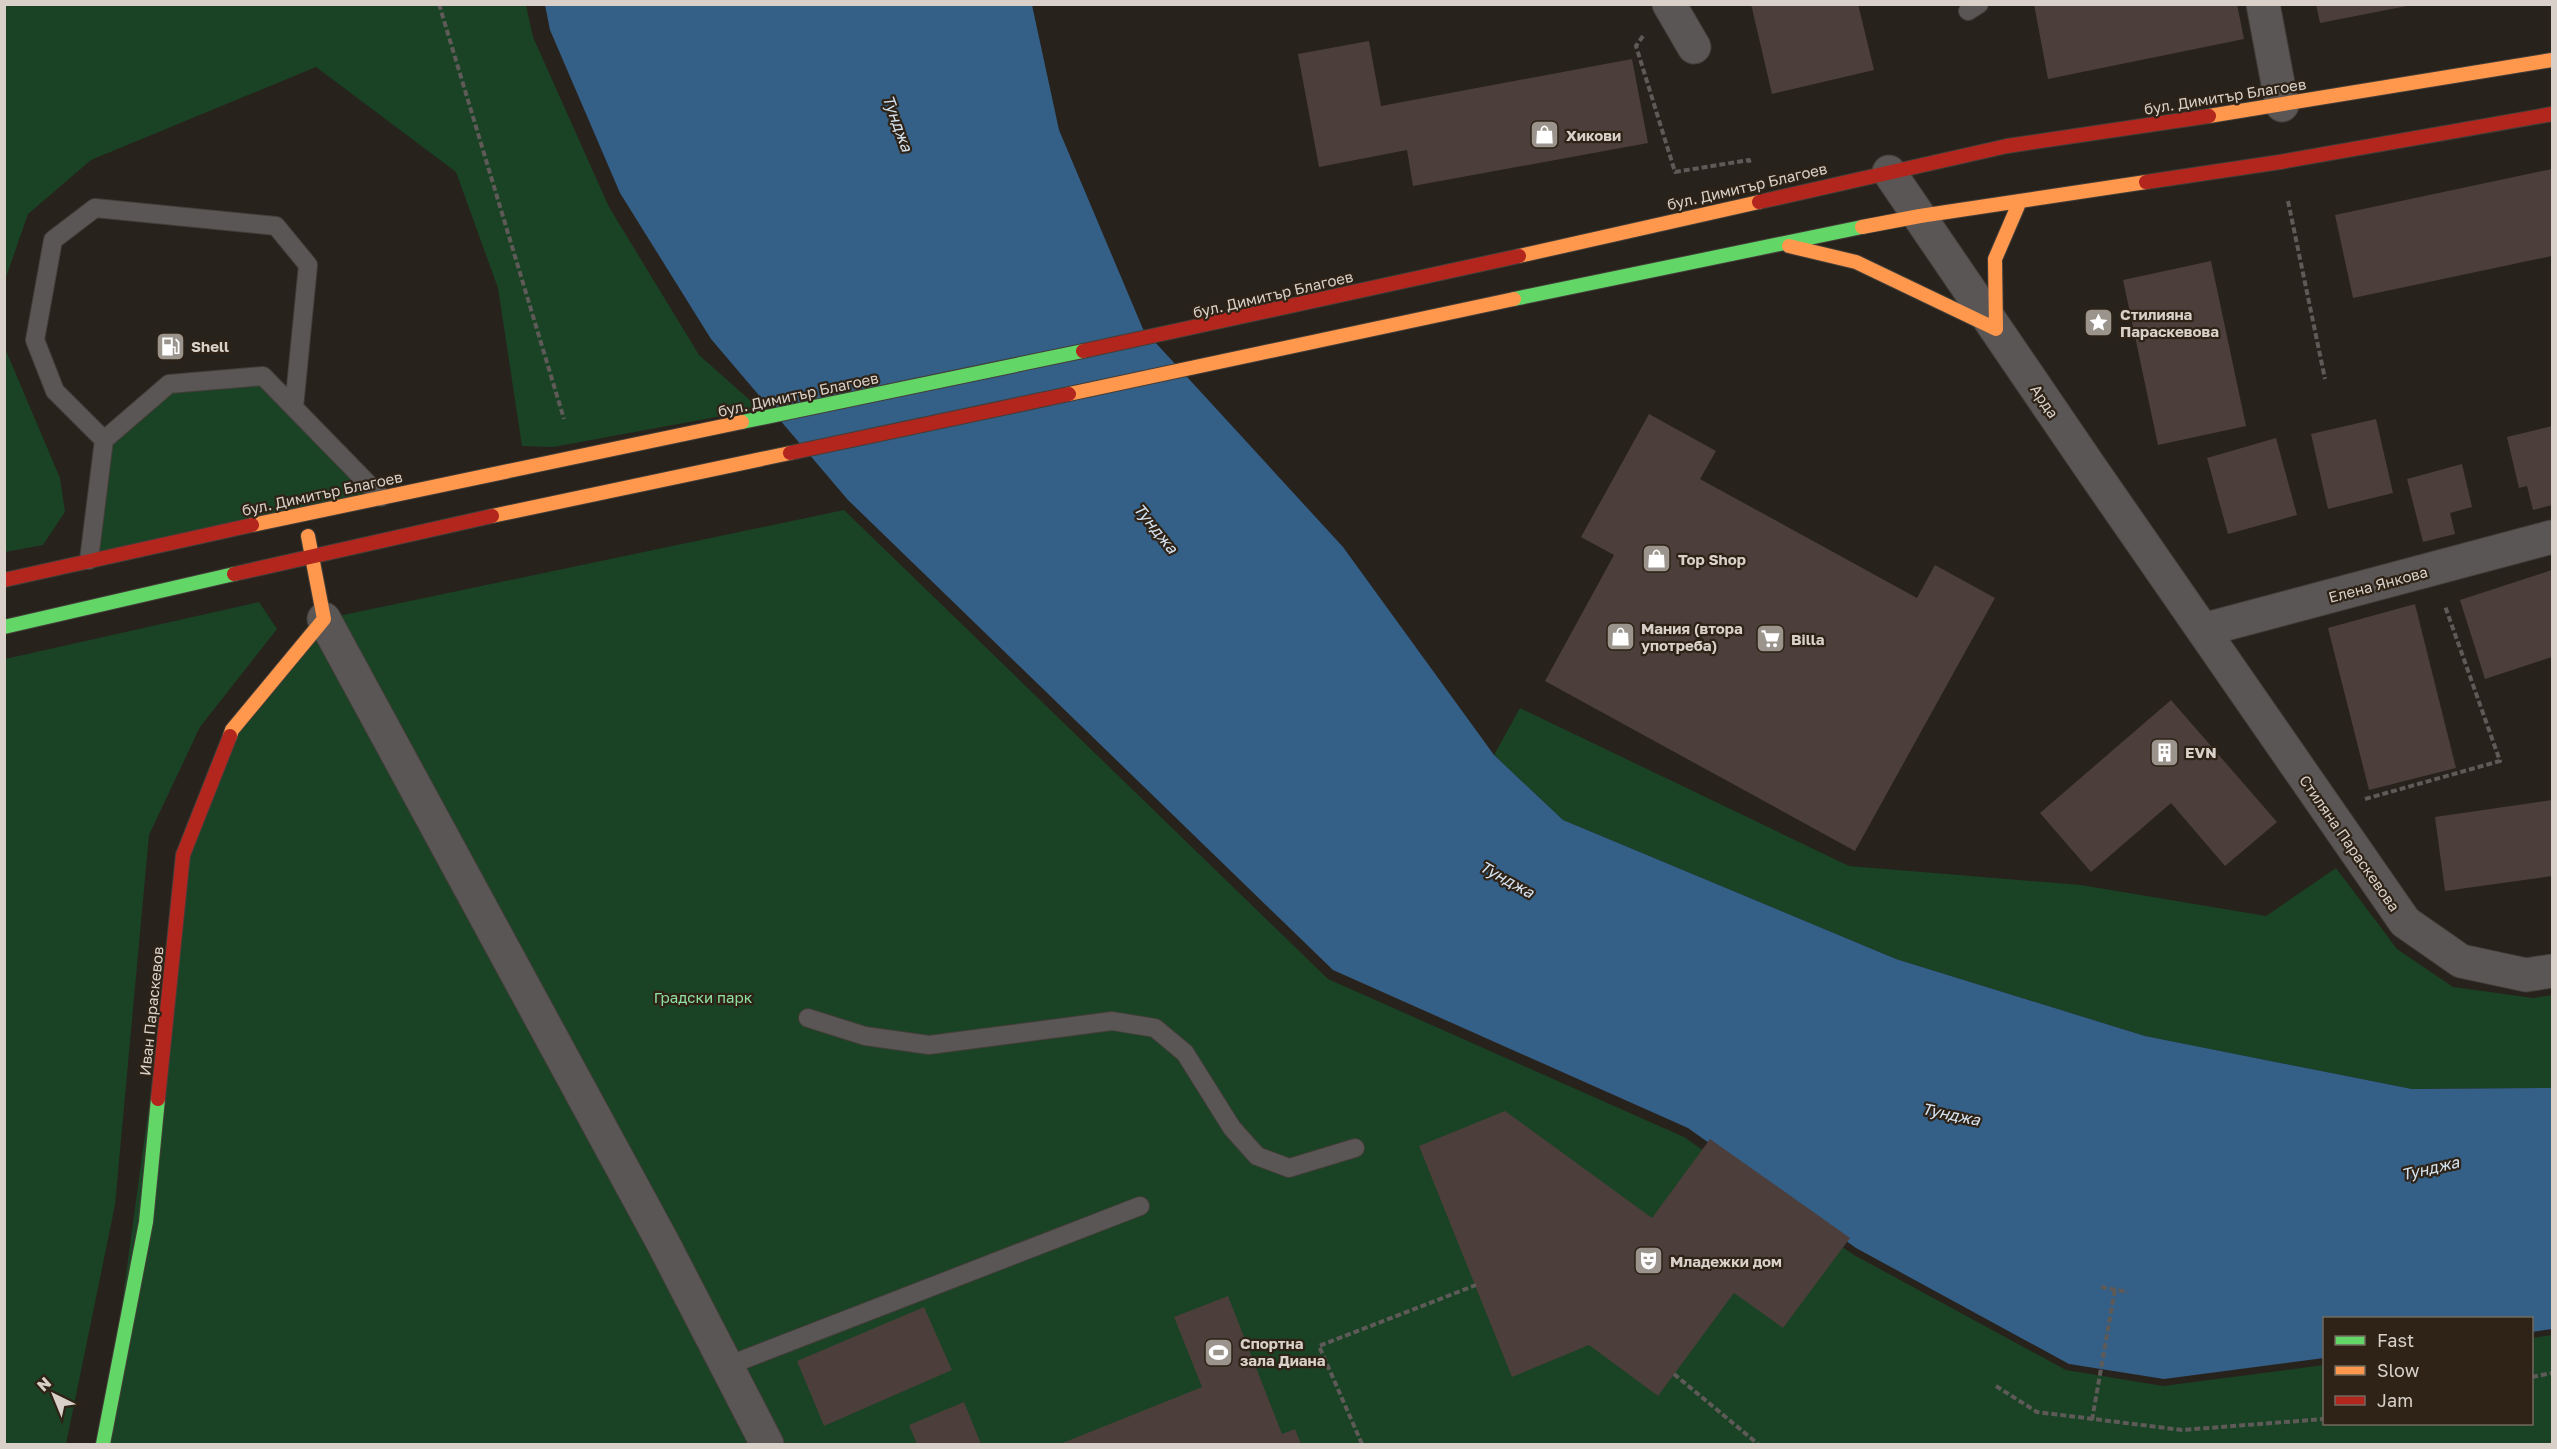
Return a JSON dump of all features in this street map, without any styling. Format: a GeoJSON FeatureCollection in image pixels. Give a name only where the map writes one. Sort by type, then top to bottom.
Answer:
{"type":"FeatureCollection","features":[{"type":"Feature","properties":{"kind":"main road","name":"бул. Димитър Благоев"},"geometry":{"type":"LineString","coordinates":[[4,580],[381,497],[1242,318],[1762,199],[2007,146],[2282,105],[2553,60]]}},
{"type":"Feature","properties":{"kind":"main road"},"geometry":{"type":"LineString","coordinates":[[4,627],[588,495],[1778,243],[1920,216],[2280,162],[2553,114]]}},
{"type":"Feature","properties":{"kind":"main road"},"geometry":{"type":"LineString","coordinates":[[1778,243],[1856,262],[1996,329],[1995,259],[2020,201]]}},
{"type":"Feature","properties":{"kind":"main road"},"geometry":{"type":"LineString","coordinates":[[304,514],[324,620]]}},
{"type":"Feature","properties":{"kind":"main road","name":"Иван Параскевов"},"geometry":{"type":"LineString","coordinates":[[103,1444],[146,1222],[183,855],[232,730],[324,620]]}},
{"type":"Feature","properties":{"kind":"street"},"geometry":{"type":"LineString","coordinates":[[2263,4],[2282,105]]}},
{"type":"Feature","properties":{"kind":"street","name":"Арда"},"geometry":{"type":"LineString","coordinates":[[1889,172],[2203,630]]}},
{"type":"Feature","properties":{"kind":"street","name":"Елена Янкова"},"geometry":{"type":"LineString","coordinates":[[2203,630],[2553,537]]}},
{"type":"Feature","properties":{"kind":"street"},"geometry":{"type":"LineString","coordinates":[[324,620],[662,1241],[767,1444]]}},
{"type":"Feature","properties":{"kind":"street","name":"Стиляна Параскевова"},"geometry":{"type":"LineString","coordinates":[[2203,630],[2405,922],[2461,961],[2526,975],[2553,971]]}},
{"type":"Feature","properties":{"kind":"lane"},"geometry":{"type":"LineString","coordinates":[[104,440],[55,391],[35,340],[53,240],[95,208],[276,226],[308,265],[294,407]]}},
{"type":"Feature","properties":{"kind":"lane"},"geometry":{"type":"LineString","coordinates":[[89,560],[104,440],[169,384],[263,376],[381,497]]}},
{"type":"Feature","properties":{"kind":"lane"},"geometry":{"type":"LineString","coordinates":[[808,1018],[865,1036],[929,1045],[1112,1021],[1155,1028],[1185,1053],[1232,1128],[1257,1156],[1289,1168],[1355,1148]]}},
{"type":"Feature","properties":{"kind":"lane"},"geometry":{"type":"LineString","coordinates":[[727,1366],[1140,1206]]}},
{"type":"Feature","properties":{"kind":"path"},"geometry":{"type":"LineString","coordinates":[[440,4],[575,458]]}},
{"type":"Feature","properties":{"kind":"path"},"geometry":{"type":"LineString","coordinates":[[1680,24],[1640,38],[1636,46],[1675,172],[1749,160],[1762,199]]}},
{"type":"Feature","properties":{"kind":"path"},"geometry":{"type":"LineString","coordinates":[[2280,162],[2325,379]]}},
{"type":"Feature","properties":{"kind":"path"},"geometry":{"type":"LineString","coordinates":[[2327,809],[2500,761],[2432,569]]}},
{"type":"Feature","properties":{"kind":"path"},"geometry":{"type":"LineString","coordinates":[[1362,1444],[1319,1346],[1476,1285]]}},
{"type":"Feature","properties":{"kind":"path"},"geometry":{"type":"LineString","coordinates":[[2102,1287],[2128,1292]]}},
{"type":"Feature","properties":{"kind":"path"},"geometry":{"type":"LineString","coordinates":[[2092,1420],[2115,1289]]}},
{"type":"Feature","properties":{"kind":"path"},"geometry":{"type":"LineString","coordinates":[[2533,1377],[2553,1373]]}},
{"type":"Feature","properties":{"kind":"path"},"geometry":{"type":"LineString","coordinates":[[1674,1374],[1758,1444]]}},
{"type":"Feature","properties":{"kind":"path"},"geometry":{"type":"LineString","coordinates":[[1996,1386],[2037,1412],[2182,1430],[2323,1419]]}},
{"type":"Feature","properties":{"kind":"green space"},"geometry":{"type":"Polygon","coordinates":[[[5,5],[526,5],[533,37],[609,207],[699,355],[760,409],[553,447],[522,446],[498,288],[456,172],[316,67],[91,160],[28,214],[5,280],[5,5]]]}},
{"type":"Feature","properties":{"kind":"green space"},"geometry":{"type":"Polygon","coordinates":[[[4,346],[60,478],[65,512],[43,545],[5,552],[4,346]]]}},
{"type":"Feature","properties":{"kind":"green space"},"geometry":{"type":"Polygon","coordinates":[[[263,376],[381,497],[89,560],[104,440],[169,384],[263,376]]]}},
{"type":"Feature","properties":{"kind":"green space","name":"Градски парк"},"geometry":{"type":"Polygon","coordinates":[[[844,510],[1328,979],[1684,1137],[1854,1255],[2066,1370],[2163,1386],[2323,1365],[2323,1425],[2533,1425],[2533,1338],[2552,1335],[2552,1444],[103,1444],[183,855],[232,730],[324,619],[844,510]]]}},
{"type":"Feature","properties":{"kind":"green space"},"geometry":{"type":"Polygon","coordinates":[[[259,602],[277,629],[200,727],[149,835],[115,1205],[66,1444],[5,1444],[5,659],[259,602]]]}},
{"type":"Feature","properties":{"kind":"green space"},"geometry":{"type":"Polygon","coordinates":[[[1520,708],[1849,866],[2081,885],[2266,916],[2336,868],[2397,949],[2453,987],[2533,998],[2552,995],[2552,1088],[2412,1089],[2145,1036],[1896,959],[1563,820],[1494,755],[1520,708]]]}},
{"type":"Feature","properties":{"kind":"water","name":"Тунджа"},"geometry":{"type":"Polygon","coordinates":[[[545,5],[1032,5],[1059,130],[1143,329],[1343,547],[1494,755],[1563,820],[1896,959],[2145,1036],[2412,1089],[2552,1088],[2552,1329],[2533,1332],[2533,1317],[2323,1317],[2323,1358],[2164,1379],[2069,1364],[1856,1248],[1688,1128],[1333,970],[848,500],[711,339],[620,193],[550,30],[545,5]]]}},
{"type":"Feature","properties":{"kind":"building"},"geometry":{"type":"Polygon","coordinates":[[[1751,4],[1858,4],[1874,70],[1772,94],[1751,4]]]}},
{"type":"Feature","properties":{"kind":"building"},"geometry":{"type":"Polygon","coordinates":[[[2034,4],[2237,4],[2244,39],[2048,79],[2034,4]]]}},
{"type":"Feature","properties":{"kind":"building"},"geometry":{"type":"Polygon","coordinates":[[[2316,4],[2407,4],[2407,6],[2320,23],[2316,4]]]}},
{"type":"Feature","properties":{"kind":"building"},"geometry":{"type":"Polygon","coordinates":[[[1369,41],[1381,106],[1632,59],[1648,143],[1413,186],[1407,150],[1319,167],[1298,54],[1369,41]]]}},
{"type":"Feature","properties":{"kind":"building"},"geometry":{"type":"Polygon","coordinates":[[[2552,169],[2552,256],[2353,298],[2335,215],[2552,169]]]}},
{"type":"Feature","properties":{"kind":"building"},"geometry":{"type":"Polygon","coordinates":[[[2211,261],[2246,426],[2158,445],[2123,280],[2211,261]]]}},
{"type":"Feature","properties":{"kind":"building","name":"Billa"},"geometry":{"type":"Polygon","coordinates":[[[1649,414],[1716,451],[1700,479],[1917,598],[1935,565],[1995,598],[1855,851],[1545,681],[1614,555],[1581,537],[1649,414]]]}},
{"type":"Feature","properties":{"kind":"building"},"geometry":{"type":"Polygon","coordinates":[[[2376,419],[2393,493],[2328,509],[2311,434],[2376,419]]]}},
{"type":"Feature","properties":{"kind":"building"},"geometry":{"type":"Polygon","coordinates":[[[2552,426],[2552,505],[2533,510],[2527,486],[2519,488],[2507,437],[2552,426]]]}},
{"type":"Feature","properties":{"kind":"building"},"geometry":{"type":"Polygon","coordinates":[[[2276,438],[2297,515],[2228,534],[2207,458],[2276,438]]]}},
{"type":"Feature","properties":{"kind":"building"},"geometry":{"type":"Polygon","coordinates":[[[2462,464],[2472,507],[2450,513],[2455,534],[2423,542],[2407,479],[2462,464]]]}},
{"type":"Feature","properties":{"kind":"building"},"geometry":{"type":"Polygon","coordinates":[[[2552,570],[2552,657],[2485,679],[2460,600],[2552,570]]]}},
{"type":"Feature","properties":{"kind":"building"},"geometry":{"type":"Polygon","coordinates":[[[2415,604],[2456,768],[2369,790],[2328,628],[2415,604]]]}},
{"type":"Feature","properties":{"kind":"building","name":"EVN"},"geometry":{"type":"Polygon","coordinates":[[[2171,700],[2277,822],[2225,866],[2171,803],[2091,872],[2040,813],[2171,700]]]}},
{"type":"Feature","properties":{"kind":"building"},"geometry":{"type":"Polygon","coordinates":[[[2552,800],[2552,876],[2445,891],[2435,817],[2552,800]]]}},
{"type":"Feature","properties":{"kind":"building","name":"Младежки дом"},"geometry":{"type":"Polygon","coordinates":[[[1505,1111],[1652,1218],[1710,1139],[1850,1238],[1783,1328],[1734,1293],[1658,1396],[1589,1345],[1512,1377],[1419,1146],[1505,1111]]]}},
{"type":"Feature","properties":{"kind":"building","name":"Спортна зала Диана"},"geometry":{"type":"Polygon","coordinates":[[[1228,1296],[1282,1434],[1295,1429],[1301,1444],[1060,1444],[1202,1387],[1174,1317],[1228,1296]]]}},
{"type":"Feature","properties":{"kind":"building"},"geometry":{"type":"Polygon","coordinates":[[[924,1307],[952,1370],[824,1426],[797,1361],[924,1307]]]}},
{"type":"Feature","properties":{"kind":"building"},"geometry":{"type":"Polygon","coordinates":[[[964,1402],[981,1444],[917,1444],[909,1425],[964,1402]]]}},
{"type":"Feature","properties":{"kind":"traffic: fast"},"geometry":{"type":"LineString","coordinates":[[1514,299],[1862,227]]}},
{"type":"Feature","properties":{"kind":"traffic: fast"},"geometry":{"type":"LineString","coordinates":[[742,422],[1083,351]]}},
{"type":"Feature","properties":{"kind":"traffic: fast"},"geometry":{"type":"LineString","coordinates":[[4,627],[234,574]]}},
{"type":"Feature","properties":{"kind":"traffic: fast"},"geometry":{"type":"LineString","coordinates":[[103,1444],[146,1222],[158,1099]]}},
{"type":"Feature","properties":{"kind":"traffic: slow"},"geometry":{"type":"LineString","coordinates":[[2209,116],[2552,60]]}},
{"type":"Feature","properties":{"kind":"traffic: slow"},"geometry":{"type":"LineString","coordinates":[[1862,227],[2146,182]]}},
{"type":"Feature","properties":{"kind":"traffic: slow"},"geometry":{"type":"LineString","coordinates":[[1789,246],[1856,262],[1996,329],[1995,259],[2020,201]]}},
{"type":"Feature","properties":{"kind":"traffic: slow"},"geometry":{"type":"LineString","coordinates":[[1519,256],[1759,202]]}},
{"type":"Feature","properties":{"kind":"traffic: slow"},"geometry":{"type":"LineString","coordinates":[[1069,394],[1514,299]]}},
{"type":"Feature","properties":{"kind":"traffic: slow"},"geometry":{"type":"LineString","coordinates":[[252,525],[742,422]]}},
{"type":"Feature","properties":{"kind":"traffic: slow"},"geometry":{"type":"LineString","coordinates":[[492,516],[790,453]]}},
{"type":"Feature","properties":{"kind":"traffic: slow"},"geometry":{"type":"LineString","coordinates":[[230,736],[232,730],[324,619],[308,536]]}},
{"type":"Feature","properties":{"kind":"traffic: jam"},"geometry":{"type":"LineString","coordinates":[[2146,182],[2280,162],[2552,114]]}},
{"type":"Feature","properties":{"kind":"traffic: jam"},"geometry":{"type":"LineString","coordinates":[[1759,202],[2007,146],[2209,116]]}},
{"type":"Feature","properties":{"kind":"traffic: jam"},"geometry":{"type":"LineString","coordinates":[[1083,351],[1519,256]]}},
{"type":"Feature","properties":{"kind":"traffic: jam"},"geometry":{"type":"LineString","coordinates":[[790,453],[1069,394]]}},
{"type":"Feature","properties":{"kind":"traffic: jam"},"geometry":{"type":"LineString","coordinates":[[234,574],[492,516]]}},
{"type":"Feature","properties":{"kind":"traffic: jam"},"geometry":{"type":"LineString","coordinates":[[4,580],[252,525]]}},
{"type":"Feature","properties":{"kind":"traffic: jam"},"geometry":{"type":"LineString","coordinates":[[158,1099],[183,855],[230,736]]}},
{"type":"Feature","properties":{"kind":"place","name":"Хикови"},"geometry":{"type":"Point","coordinates":[1545,135]}},
{"type":"Feature","properties":{"kind":"place","name":"Стилияна Параскевова"},"geometry":{"type":"Point","coordinates":[2099,323]}},
{"type":"Feature","properties":{"kind":"place","name":"Shell"},"geometry":{"type":"Point","coordinates":[170,346]}},
{"type":"Feature","properties":{"kind":"place","name":"Top Shop"},"geometry":{"type":"Point","coordinates":[1657,559]}},
{"type":"Feature","properties":{"kind":"place","name":"Мания (втора употреба)"},"geometry":{"type":"Point","coordinates":[1620,637]}},
{"type":"Feature","properties":{"kind":"place","name":"Billa"},"geometry":{"type":"Point","coordinates":[1770,639]}},
{"type":"Feature","properties":{"kind":"place","name":"EVN"},"geometry":{"type":"Point","coordinates":[2164,752]}},
{"type":"Feature","properties":{"kind":"place","name":"Младежки дом"},"geometry":{"type":"Point","coordinates":[1649,1261]}},
{"type":"Feature","properties":{"kind":"place","name":"Спортна зала Диана"},"geometry":{"type":"Point","coordinates":[1219,1352]}}]}
